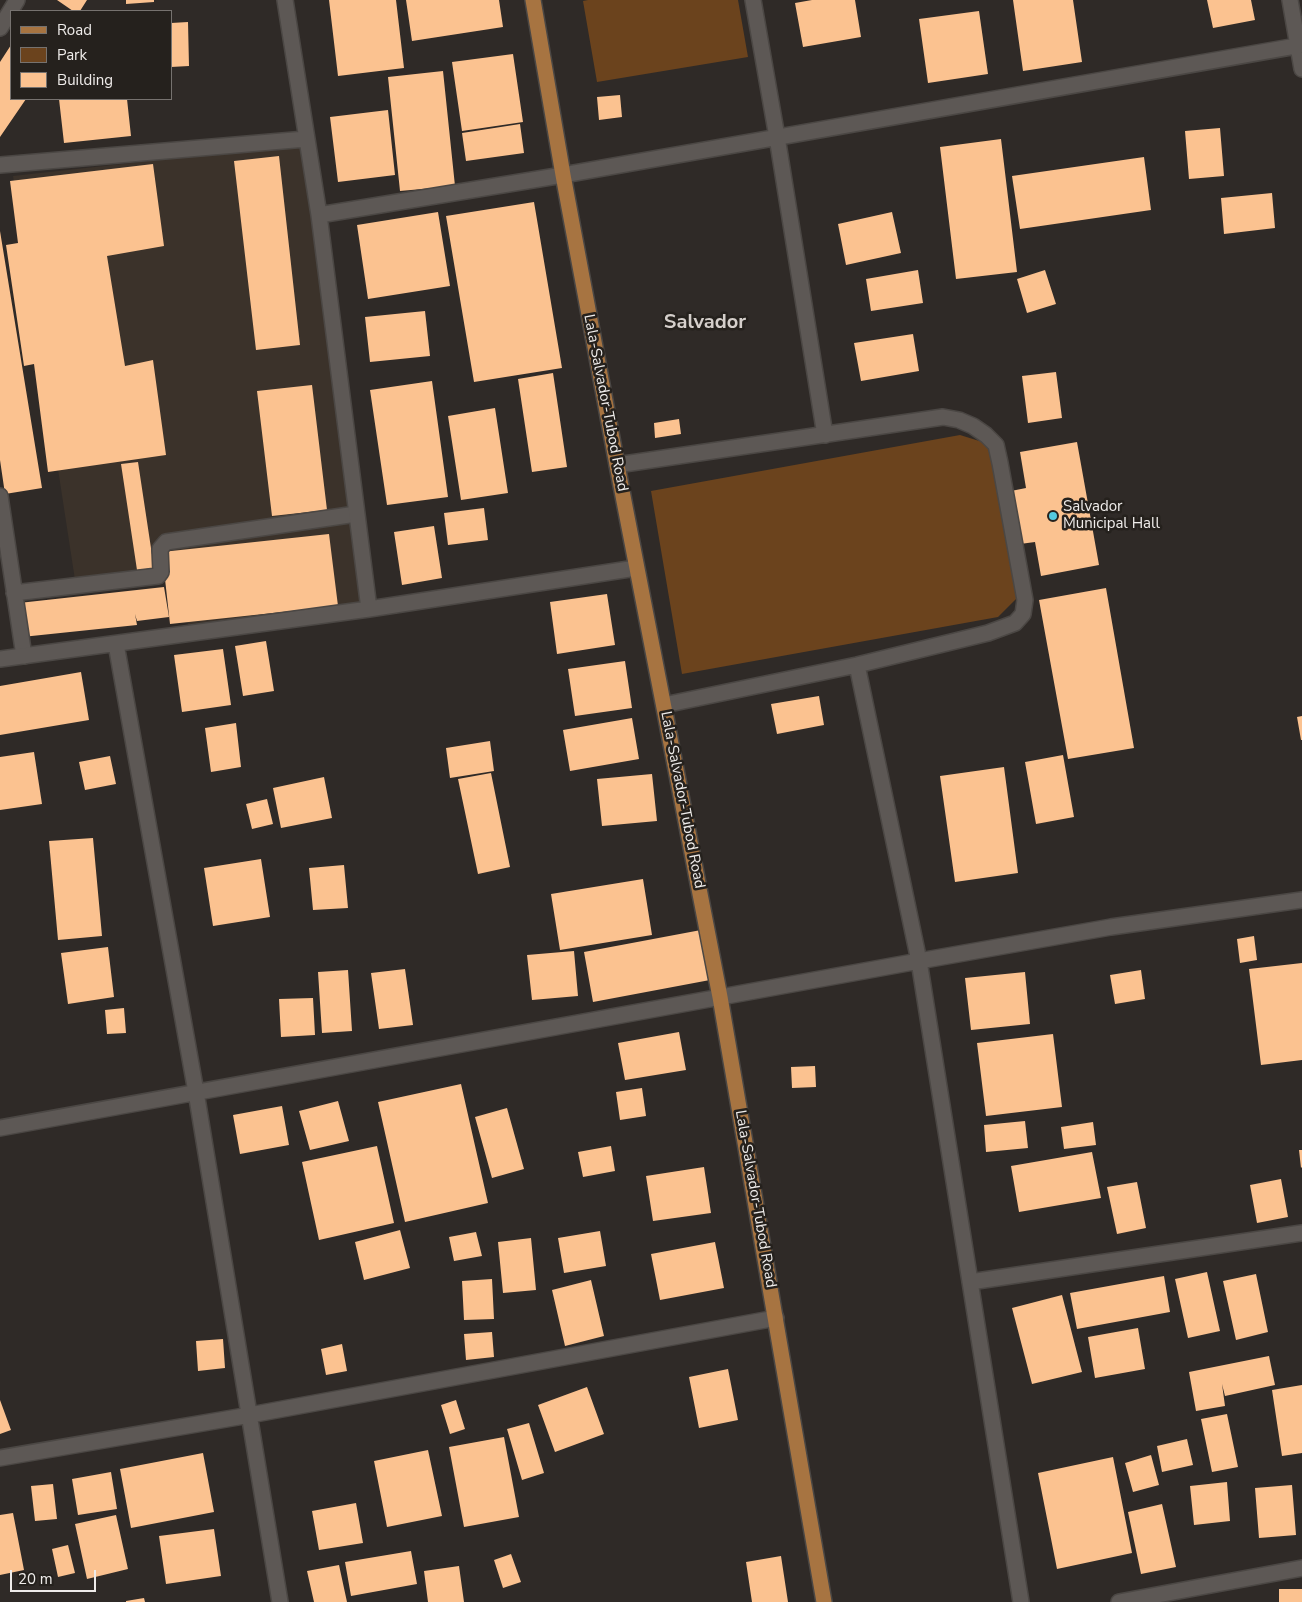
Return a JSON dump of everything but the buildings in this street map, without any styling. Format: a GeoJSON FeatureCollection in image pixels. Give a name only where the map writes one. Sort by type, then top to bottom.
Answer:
{"type":"FeatureCollection","features":[{"type":"Feature","properties":{"kind":"main road","name":"Lala-Salvador-Tubod Road"},"geometry":{"type":"LineString","coordinates":[[533,0],[563,175],[636,568],[720,998],[824,1602]]}},
{"type":"Feature","properties":{"kind":"street"},"geometry":{"type":"LineString","coordinates":[[2,19],[17,0]]}},
{"type":"Feature","properties":{"kind":"street"},"geometry":{"type":"LineString","coordinates":[[285,0],[320,215],[369,609]]}},
{"type":"Feature","properties":{"kind":"street"},"geometry":{"type":"LineString","coordinates":[[753,0],[825,434]]}},
{"type":"Feature","properties":{"kind":"street"},"geometry":{"type":"LineString","coordinates":[[1290,0],[1300,45],[1302,69]]}},
{"type":"Feature","properties":{"kind":"street"},"geometry":{"type":"LineString","coordinates":[[320,215],[563,175],[1300,45]]}},
{"type":"Feature","properties":{"kind":"street"},"geometry":{"type":"LineString","coordinates":[[0,165],[306,138]]}},
{"type":"Feature","properties":{"kind":"street"},"geometry":{"type":"LineString","coordinates":[[617,464],[943,417],[959,420],[973,426],[986,435],[996,445],[1000,463],[1025,600],[1023,614],[1015,623],[1005,628],[857,665],[664,705]]}},
{"type":"Feature","properties":{"kind":"street"},"geometry":{"type":"LineString","coordinates":[[0,496],[24,656]]}},
{"type":"Feature","properties":{"kind":"street"},"geometry":{"type":"LineString","coordinates":[[14,593],[158,576],[161,572],[160,550],[166,542],[356,514]]}},
{"type":"Feature","properties":{"kind":"street"},"geometry":{"type":"LineString","coordinates":[[0,659],[369,609],[636,568]]}},
{"type":"Feature","properties":{"kind":"street"},"geometry":{"type":"LineString","coordinates":[[116,644],[196,1092],[280,1602]]}},
{"type":"Feature","properties":{"kind":"street"},"geometry":{"type":"LineString","coordinates":[[857,665],[919,961],[1021,1602]]}},
{"type":"Feature","properties":{"kind":"street"},"geometry":{"type":"LineString","coordinates":[[0,1128],[919,961],[1111,928],[1302,900]]}},
{"type":"Feature","properties":{"kind":"street"},"geometry":{"type":"LineString","coordinates":[[970,1282],[1302,1233]]}},
{"type":"Feature","properties":{"kind":"street"},"geometry":{"type":"LineString","coordinates":[[0,1458],[250,1415],[776,1318]]}},
{"type":"Feature","properties":{"kind":"street"},"geometry":{"type":"LineString","coordinates":[[1119,1602],[1302,1568]]}},
{"type":"Feature","properties":{"kind":"shaded area"},"geometry":{"type":"Polygon","coordinates":[[[307,147],[366,603],[188,626],[182,580],[77,593],[13,176],[176,158],[307,147]]]}},
{"type":"Feature","properties":{"kind":"green space"},"geometry":{"type":"Polygon","coordinates":[[[738,0],[748,57],[597,82],[583,1],[738,0]]]}},
{"type":"Feature","properties":{"kind":"green space"},"geometry":{"type":"Polygon","coordinates":[[[960,435],[989,444],[1017,598],[998,617],[682,674],[651,491],[960,435]]]}},
{"type":"Feature","properties":{"kind":"place","name":"Salvador Municipal Hall"},"geometry":{"type":"Point","coordinates":[1053,516]}},
{"type":"Feature","properties":{"kind":"district","name":"Salvador"},"geometry":{"type":"Point","coordinates":[705,323]}}]}
